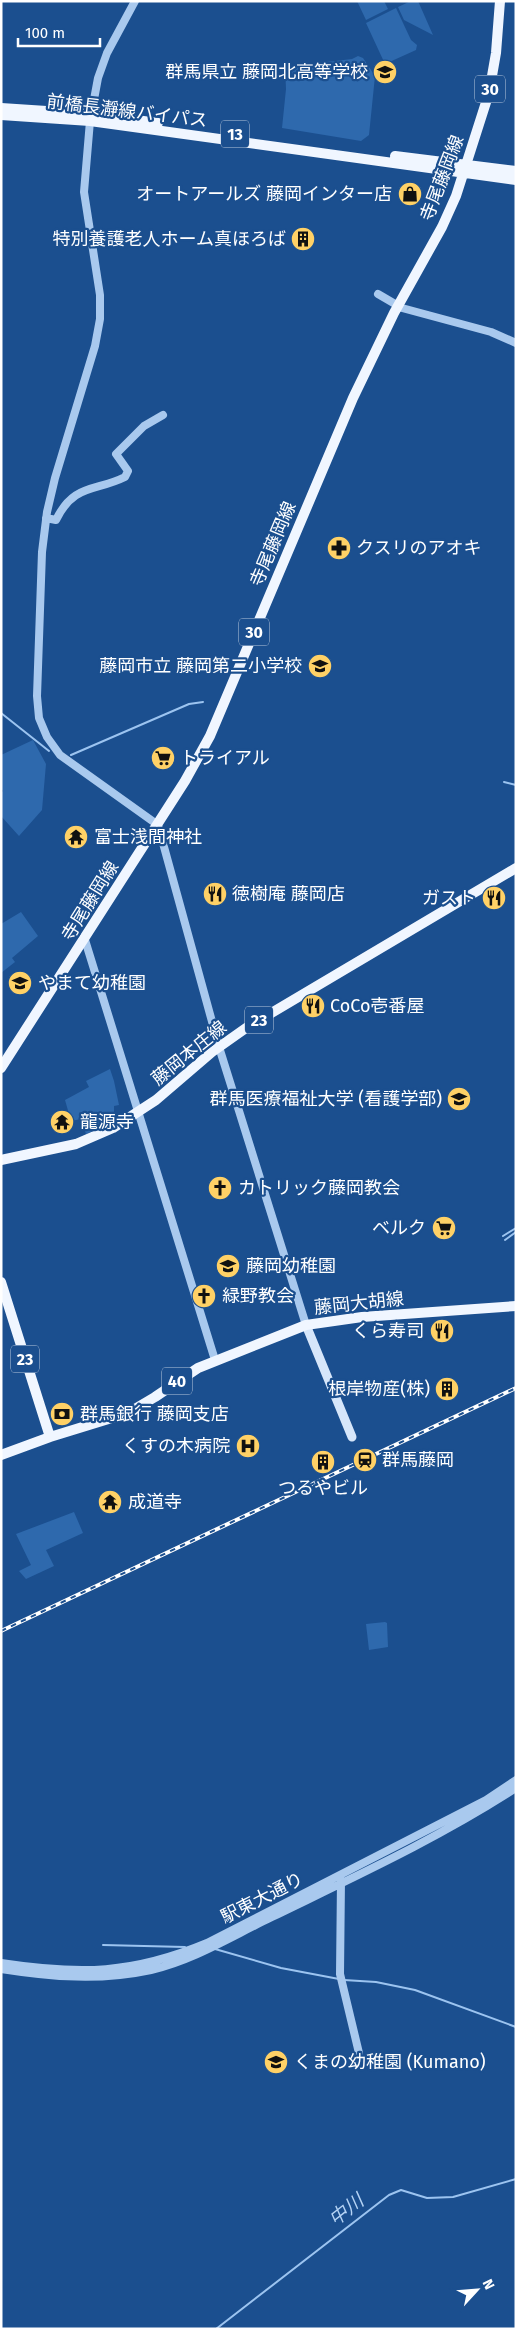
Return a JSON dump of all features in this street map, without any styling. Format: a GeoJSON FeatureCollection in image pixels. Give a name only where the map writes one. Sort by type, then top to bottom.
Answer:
{"type":"FeatureCollection","features":[{"type":"Feature","properties":{"kind":"main road","name":"寺尾藤岡線"},"geometry":{"type":"LineString","coordinates":[[1,1068],[158,825],[210,736],[353,398],[398,306],[442,227],[466,169],[493,78],[500,1]]}},
{"type":"Feature","properties":{"kind":"main road","name":"前橋長瀞線バイパス"},"geometry":{"type":"LineString","coordinates":[[1,108],[91,118],[466,169],[516,180]]}},
{"type":"Feature","properties":{"kind":"main road","name":"前橋長瀞線バイパス"},"geometry":{"type":"LineString","coordinates":[[1,115],[91,118]]}},
{"type":"Feature","properties":{"kind":"main road","name":"前橋長瀞線バイパス"},"geometry":{"type":"LineString","coordinates":[[466,169],[516,171]]}},
{"type":"Feature","properties":{"kind":"main road","name":"藤岡本庄線"},"geometry":{"type":"LineString","coordinates":[[1,1160],[76,1144],[99,1136],[138,1113],[219,1047],[246,1028],[516,868]]}},
{"type":"Feature","properties":{"kind":"main road","name":"23"},"geometry":{"type":"LineString","coordinates":[[1,1282],[50,1437]]}},
{"type":"Feature","properties":{"kind":"main road","name":"藤岡大胡線"},"geometry":{"type":"LineString","coordinates":[[50,1437],[128,1412],[155,1397],[189,1373],[215,1360],[306,1325],[362,1317],[516,1306]]}},
{"type":"Feature","properties":{"kind":"main road"},"geometry":{"type":"LineString","coordinates":[[306,1325],[352,1437]]}},
{"type":"Feature","properties":{"kind":"main road"},"geometry":{"type":"LineString","coordinates":[[1,1455],[50,1437]]}},
{"type":"Feature","properties":{"kind":"street"},"geometry":{"type":"LineString","coordinates":[[136,1],[107,53],[98,78],[91,118],[84,192],[100,295],[100,319],[88,370],[55,478],[46,518],[42,552],[36,696],[39,718],[47,737],[60,755],[158,825],[219,1047],[306,1325]]}},
{"type":"Feature","properties":{"kind":"street"},"geometry":{"type":"LineString","coordinates":[[378,294],[398,306],[491,332],[516,342]]}},
{"type":"Feature","properties":{"kind":"street"},"geometry":{"type":"LineString","coordinates":[[46,518],[56,520],[67,501],[76,494],[125,477],[128,471],[116,454],[144,426],[163,414]]}},
{"type":"Feature","properties":{"kind":"street"},"geometry":{"type":"LineString","coordinates":[[85,940],[215,1360]]}},
{"type":"Feature","properties":{"kind":"street","name":"駅東大通り"},"geometry":{"type":"LineString","coordinates":[[1,1963],[44,1970],[78,1972],[111,1970],[151,1963],[180,1954],[207,1943],[486,1800],[516,1780]]}},
{"type":"Feature","properties":{"kind":"street","name":"駅東大通り"},"geometry":{"type":"LineString","coordinates":[[1,1969],[43,1976],[111,1977],[152,1969],[182,1960],[209,1949],[341,1884],[489,1806],[516,1788]]}},
{"type":"Feature","properties":{"kind":"street"},"geometry":{"type":"LineString","coordinates":[[341,1873],[340,1979],[359,2053]]}},
{"type":"Feature","properties":{"kind":"shaded area"},"geometry":{"type":"Polygon","coordinates":[[[357,1],[384,1],[388,9],[366,20],[357,1]]]}},
{"type":"Feature","properties":{"kind":"shaded area"},"geometry":{"type":"Polygon","coordinates":[[[411,1],[418,1],[433,35],[404,20],[398,7],[411,1]]]}},
{"type":"Feature","properties":{"kind":"shaded area"},"geometry":{"type":"Polygon","coordinates":[[[396,8],[411,40],[417,45],[416,50],[385,64],[366,23],[396,8]]]}},
{"type":"Feature","properties":{"kind":"shaded area"},"geometry":{"type":"Polygon","coordinates":[[[358,56],[363,58],[375,76],[369,135],[361,141],[282,128],[286,89],[285,67],[352,59],[358,56]]]}},
{"type":"Feature","properties":{"kind":"shaded area"},"geometry":{"type":"Polygon","coordinates":[[[33,740],[46,764],[42,810],[19,836],[1,816],[1,793],[3,791],[1,788],[1,755],[33,740]]]}},
{"type":"Feature","properties":{"kind":"shaded area"},"geometry":{"type":"Polygon","coordinates":[[[21,912],[38,936],[12,958],[15,962],[1,973],[1,924],[21,912]]]}},
{"type":"Feature","properties":{"kind":"shaded area"},"geometry":{"type":"Polygon","coordinates":[[[110,1069],[119,1105],[114,1106],[114,1121],[86,1134],[81,1119],[71,1121],[65,1100],[89,1087],[86,1081],[110,1069]]]}},
{"type":"Feature","properties":{"kind":"shaded area"},"geometry":{"type":"Polygon","coordinates":[[[74,1512],[83,1533],[46,1550],[54,1566],[26,1579],[19,1571],[31,1565],[16,1534],[74,1512]]]}},
{"type":"Feature","properties":{"kind":"shaded area"},"geometry":{"type":"Polygon","coordinates":[[[387,1623],[388,1647],[369,1650],[366,1624],[387,1623]]]}},
{"type":"Feature","properties":{"kind":"waterway"},"geometry":{"type":"LineString","coordinates":[[71,755],[189,704],[203,702]]}},
{"type":"Feature","properties":{"kind":"waterway"},"geometry":{"type":"LineString","coordinates":[[1,713],[49,751]]}},
{"type":"Feature","properties":{"kind":"waterway"},"geometry":{"type":"LineString","coordinates":[[504,782],[516,785]]}},
{"type":"Feature","properties":{"kind":"waterway"},"geometry":{"type":"LineString","coordinates":[[503,1236],[516,1228]]}},
{"type":"Feature","properties":{"kind":"waterway"},"geometry":{"type":"LineString","coordinates":[[505,1240],[516,1232]]}},
{"type":"Feature","properties":{"kind":"waterway"},"geometry":{"type":"LineString","coordinates":[[103,1945],[185,1947]]}},
{"type":"Feature","properties":{"kind":"waterway"},"geometry":{"type":"LineString","coordinates":[[215,1949],[281,1968],[339,1979]]}},
{"type":"Feature","properties":{"kind":"waterway"},"geometry":{"type":"LineString","coordinates":[[344,1980],[376,1982],[415,1990],[516,2027]]}},
{"type":"Feature","properties":{"kind":"waterway","name":"中川"},"geometry":{"type":"LineString","coordinates":[[216,2329],[389,2195],[401,2190],[427,2198],[453,2197],[516,2179]]}},
{"type":"Feature","properties":{"kind":"railway"},"geometry":{"type":"LineString","coordinates":[[1,1631],[516,1388]]}},
{"type":"Feature","properties":{"kind":"place","name":"群馬県立 藤岡北高等学校"},"geometry":{"type":"Point","coordinates":[385,72]}},
{"type":"Feature","properties":{"kind":"place","name":"オートアールズ 藤岡インター店"},"geometry":{"type":"Point","coordinates":[410,194]}},
{"type":"Feature","properties":{"kind":"place","name":"特別養護老人ホーム真ほろば"},"geometry":{"type":"Point","coordinates":[303,239]}},
{"type":"Feature","properties":{"kind":"place","name":"クスリのアオキ"},"geometry":{"type":"Point","coordinates":[339,548]}},
{"type":"Feature","properties":{"kind":"place","name":"藤岡市立 藤岡第二小学校"},"geometry":{"type":"Point","coordinates":[320,666]}},
{"type":"Feature","properties":{"kind":"place","name":"トライアル"},"geometry":{"type":"Point","coordinates":[163,758]}},
{"type":"Feature","properties":{"kind":"place","name":"富士浅間神社"},"geometry":{"type":"Point","coordinates":[76,837]}},
{"type":"Feature","properties":{"kind":"place","name":"徳樹庵 藤岡店"},"geometry":{"type":"Point","coordinates":[215,894]}},
{"type":"Feature","properties":{"kind":"place","name":"ガスト"},"geometry":{"type":"Point","coordinates":[494,898]}},
{"type":"Feature","properties":{"kind":"place","name":"やまて幼稚園"},"geometry":{"type":"Point","coordinates":[20,983]}},
{"type":"Feature","properties":{"kind":"place","name":"CoCo壱番屋"},"geometry":{"type":"Point","coordinates":[313,1006]}},
{"type":"Feature","properties":{"kind":"place","name":"群馬医療福祉大学 (看護学部)"},"geometry":{"type":"Point","coordinates":[459,1099]}},
{"type":"Feature","properties":{"kind":"place","name":"龍源寺"},"geometry":{"type":"Point","coordinates":[62,1122]}},
{"type":"Feature","properties":{"kind":"place","name":"カトリック藤岡教会"},"geometry":{"type":"Point","coordinates":[220,1188]}},
{"type":"Feature","properties":{"kind":"place","name":"ベルク"},"geometry":{"type":"Point","coordinates":[444,1228]}},
{"type":"Feature","properties":{"kind":"place","name":"藤岡幼稚園"},"geometry":{"type":"Point","coordinates":[228,1266]}},
{"type":"Feature","properties":{"kind":"place","name":"緑野教会"},"geometry":{"type":"Point","coordinates":[204,1296]}},
{"type":"Feature","properties":{"kind":"place","name":"くら寿司"},"geometry":{"type":"Point","coordinates":[442,1331]}},
{"type":"Feature","properties":{"kind":"place","name":"根岸物産(株)"},"geometry":{"type":"Point","coordinates":[447,1389]}},
{"type":"Feature","properties":{"kind":"place","name":"群馬銀行 藤岡支店"},"geometry":{"type":"Point","coordinates":[62,1414]}},
{"type":"Feature","properties":{"kind":"place","name":"くすの木病院"},"geometry":{"type":"Point","coordinates":[248,1446]}},
{"type":"Feature","properties":{"kind":"place","name":"群馬藤岡"},"geometry":{"type":"Point","coordinates":[365,1460]}},
{"type":"Feature","properties":{"kind":"place","name":"つるやビル"},"geometry":{"type":"Point","coordinates":[323,1462]}},
{"type":"Feature","properties":{"kind":"place","name":"成道寺"},"geometry":{"type":"Point","coordinates":[110,1502]}},
{"type":"Feature","properties":{"kind":"place","name":"くまの幼稚園 (Kumano)"},"geometry":{"type":"Point","coordinates":[276,2062]}}]}
